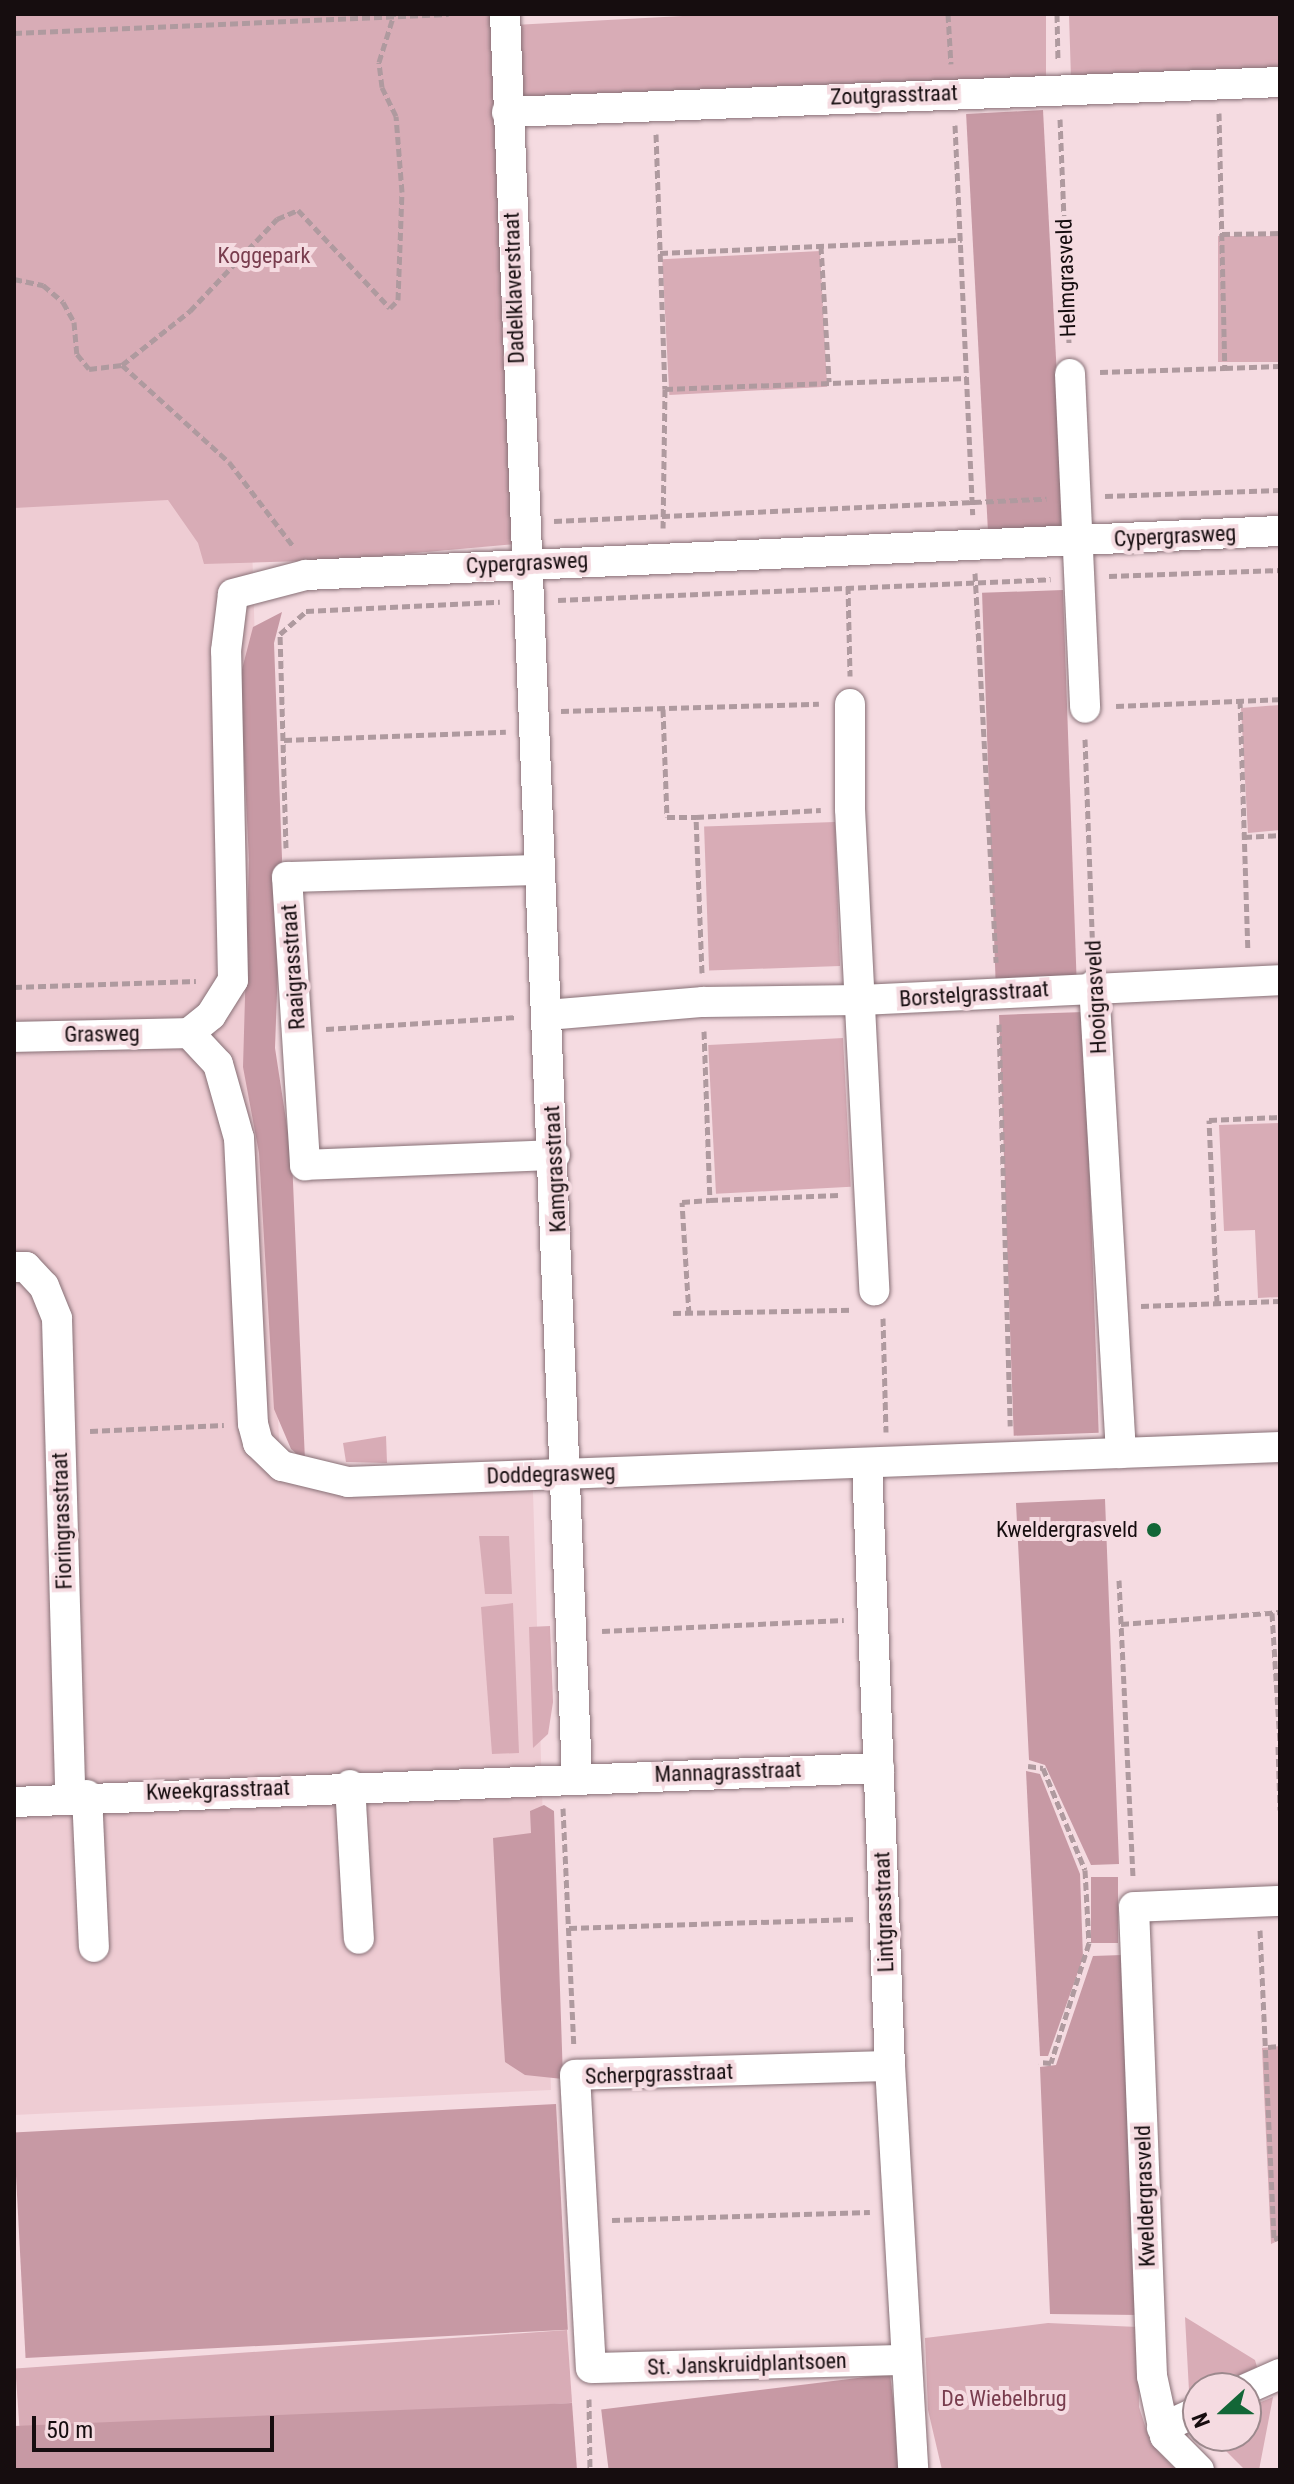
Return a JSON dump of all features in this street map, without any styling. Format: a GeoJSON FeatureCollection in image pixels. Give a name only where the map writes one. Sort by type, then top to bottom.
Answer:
{"type":"FeatureCollection","features":[{"type":"Feature","properties":{"kind":"street","name":"Dadelklaverstraat"},"geometry":{"type":"LineString","coordinates":[[505,14],[525,562]]}},
{"type":"Feature","properties":{"kind":"street","name":"Zoutgrasstraat"},"geometry":{"type":"LineString","coordinates":[[507,112],[953,92],[1280,82]]}},
{"type":"Feature","properties":{"kind":"street"},"geometry":{"type":"LineString","coordinates":[[1070,374],[1080,541],[1085,708]]}},
{"type":"Feature","properties":{"kind":"street","name":"Cypergrasweg"},"geometry":{"type":"LineString","coordinates":[[233,980],[226,651],[233,594],[306,575],[525,562],[974,546],[1280,531]]}},
{"type":"Feature","properties":{"kind":"street","name":"Kamgrasstraat"},"geometry":{"type":"LineString","coordinates":[[525,562],[555,1155],[577,1776]]}},
{"type":"Feature","properties":{"kind":"street"},"geometry":{"type":"LineString","coordinates":[[850,704],[860,1000],[878,1300]]}},
{"type":"Feature","properties":{"kind":"street","name":"Raaigrasstraat"},"geometry":{"type":"LineString","coordinates":[[539,870],[287,877],[305,1165],[555,1155]]}},
{"type":"Feature","properties":{"kind":"street"},"geometry":{"type":"LineString","coordinates":[[189,1033],[211,1015],[233,980]]}},
{"type":"Feature","properties":{"kind":"street","name":"Borstelgrasstraat"},"geometry":{"type":"LineString","coordinates":[[547,1015],[703,1002],[860,1000],[1094,985],[1280,980]]}},
{"type":"Feature","properties":{"kind":"street","name":"Hooigrasveld"},"geometry":{"type":"LineString","coordinates":[[1094,985],[1121,1453]]}},
{"type":"Feature","properties":{"kind":"street","name":"Grasweg"},"geometry":{"type":"LineString","coordinates":[[14,1037],[189,1033]]}},
{"type":"Feature","properties":{"kind":"street","name":"Doddegrasweg"},"geometry":{"type":"LineString","coordinates":[[189,1033],[218,1064],[239,1138],[253,1424],[268,1457],[318,1479],[877,1463],[1280,1447]]}},
{"type":"Feature","properties":{"kind":"street","name":"Fioringrasstraat"},"geometry":{"type":"LineString","coordinates":[[14,1267],[26,1267],[44,1286],[57,1319],[78,1796]]}},
{"type":"Feature","properties":{"kind":"street","name":"Lintgrasstraat"},"geometry":{"type":"LineString","coordinates":[[877,1463],[873,1619],[890,2066],[904,2360],[913,2470]]}},
{"type":"Feature","properties":{"kind":"street","name":"Mannagrasstraat"},"geometry":{"type":"LineString","coordinates":[[577,1776],[879,1768]]}},
{"type":"Feature","properties":{"kind":"street","name":"Kweekgrasstraat"},"geometry":{"type":"LineString","coordinates":[[14,1802],[78,1796],[577,1776]]}},
{"type":"Feature","properties":{"kind":"street"},"geometry":{"type":"LineString","coordinates":[[350,1785],[359,1939]]}},
{"type":"Feature","properties":{"kind":"street"},"geometry":{"type":"LineString","coordinates":[[78,1796],[94,1947]]}},
{"type":"Feature","properties":{"kind":"street"},"geometry":{"type":"LineString","coordinates":[[1139,1907],[1268,1902]]}},
{"type":"Feature","properties":{"kind":"street","name":"Kweldergrasveld"},"geometry":{"type":"LineString","coordinates":[[1139,1907],[1152,2376],[1162,2428]]}},
{"type":"Feature","properties":{"kind":"street","name":"Scherpgrasstraat"},"geometry":{"type":"LineString","coordinates":[[591,2368],[575,2075],[890,2066]]}},
{"type":"Feature","properties":{"kind":"street","name":"St. Janskruidplantsoen"},"geometry":{"type":"LineString","coordinates":[[591,2368],[904,2360]]}},
{"type":"Feature","properties":{"kind":"street"},"geometry":{"type":"LineString","coordinates":[[1182,2419],[1162,2428],[1199,2470]]}},
{"type":"Feature","properties":{"kind":"path"},"geometry":{"type":"LineString","coordinates":[[14,33],[449,14]]}},
{"type":"Feature","properties":{"kind":"path"},"geometry":{"type":"LineString","coordinates":[[948,14],[962,240],[975,584],[998,993],[1011,1457]]}},
{"type":"Feature","properties":{"kind":"path","name":"Helmgrasveld"},"geometry":{"type":"LineString","coordinates":[[1057,14],[1070,374]]}},
{"type":"Feature","properties":{"kind":"path"},"geometry":{"type":"LineString","coordinates":[[14,279],[43,285],[63,302],[74,322],[77,354],[89,369],[122,365],[190,311],[277,219],[298,210],[390,308],[398,300],[402,192],[396,116],[382,87],[379,62],[393,15]]}},
{"type":"Feature","properties":{"kind":"path"},"geometry":{"type":"LineString","coordinates":[[1219,84],[1225,368]]}},
{"type":"Feature","properties":{"kind":"path"},"geometry":{"type":"LineString","coordinates":[[655,105],[665,389],[664,557]]}},
{"type":"Feature","properties":{"kind":"path"},"geometry":{"type":"LineString","coordinates":[[1222,234],[1280,233]]}},
{"type":"Feature","properties":{"kind":"path"},"geometry":{"type":"LineString","coordinates":[[660,253],[962,240]]}},
{"type":"Feature","properties":{"kind":"path"},"geometry":{"type":"LineString","coordinates":[[821,246],[829,382]]}},
{"type":"Feature","properties":{"kind":"path"},"geometry":{"type":"LineString","coordinates":[[122,365],[229,462],[278,523],[306,575]]}},
{"type":"Feature","properties":{"kind":"path"},"geometry":{"type":"LineString","coordinates":[[1070,374],[1280,366]]}},
{"type":"Feature","properties":{"kind":"path"},"geometry":{"type":"LineString","coordinates":[[665,389],[967,378]]}},
{"type":"Feature","properties":{"kind":"path"},"geometry":{"type":"LineString","coordinates":[[524,522],[1280,490]]}},
{"type":"Feature","properties":{"kind":"path"},"geometry":{"type":"LineString","coordinates":[[284,740],[663,709],[850,704],[847,550]]}},
{"type":"Feature","properties":{"kind":"path"},"geometry":{"type":"LineString","coordinates":[[287,877],[280,634],[306,611],[1280,570]]}},
{"type":"Feature","properties":{"kind":"path"},"geometry":{"type":"LineString","coordinates":[[1085,708],[1280,699]]}},
{"type":"Feature","properties":{"kind":"path"},"geometry":{"type":"LineString","coordinates":[[1240,700],[1249,981]]}},
{"type":"Feature","properties":{"kind":"path","name":"Hooigrasveld"},"geometry":{"type":"LineString","coordinates":[[1085,708],[1094,985]]}},
{"type":"Feature","properties":{"kind":"path"},"geometry":{"type":"LineString","coordinates":[[663,709],[667,817],[696,817]]}},
{"type":"Feature","properties":{"kind":"path"},"geometry":{"type":"LineString","coordinates":[[1244,837],[1280,835]]}},
{"type":"Feature","properties":{"kind":"path"},"geometry":{"type":"LineString","coordinates":[[14,987],[233,980]]}},
{"type":"Feature","properties":{"kind":"path"},"geometry":{"type":"LineString","coordinates":[[297,1031],[547,1015]]}},
{"type":"Feature","properties":{"kind":"path"},"geometry":{"type":"LineString","coordinates":[[1217,1303],[1209,1120],[1280,1117]]}},
{"type":"Feature","properties":{"kind":"path"},"geometry":{"type":"LineString","coordinates":[[689,1314],[682,1202],[710,1200]]}},
{"type":"Feature","properties":{"kind":"path"},"geometry":{"type":"LineString","coordinates":[[673,1313],[878,1300],[877,1463]]}},
{"type":"Feature","properties":{"kind":"path"},"geometry":{"type":"LineString","coordinates":[[1113,1307],[1280,1301]]}},
{"type":"Feature","properties":{"kind":"path"},"geometry":{"type":"LineString","coordinates":[[60,1432],[253,1424]]}},
{"type":"Feature","properties":{"kind":"path"},"geometry":{"type":"LineString","coordinates":[[1119,1580],[1139,1907]]}},
{"type":"Feature","properties":{"kind":"path"},"geometry":{"type":"LineString","coordinates":[[1121,1624],[1280,1612]]}},
{"type":"Feature","properties":{"kind":"path"},"geometry":{"type":"LineString","coordinates":[[1272,1613],[1280,1810]]}},
{"type":"Feature","properties":{"kind":"path"},"geometry":{"type":"LineString","coordinates":[[573,1632],[873,1619]]}},
{"type":"Feature","properties":{"kind":"path"},"geometry":{"type":"LineString","coordinates":[[1028,1766],[1043,1768],[1085,1870],[1089,1943],[1051,2063],[1039,2062]]}},
{"type":"Feature","properties":{"kind":"path"},"geometry":{"type":"LineString","coordinates":[[575,2075],[563,1804],[577,1776]]}},
{"type":"Feature","properties":{"kind":"path"},"geometry":{"type":"LineString","coordinates":[[1268,1902],[1268,2047],[1274,2239],[1280,2237]]}},
{"type":"Feature","properties":{"kind":"path"},"geometry":{"type":"LineString","coordinates":[[569,1928],[884,1918]]}},
{"type":"Feature","properties":{"kind":"path"},"geometry":{"type":"LineString","coordinates":[[1268,2047],[1280,2046]]}},
{"type":"Feature","properties":{"kind":"path"},"geometry":{"type":"LineString","coordinates":[[583,2221],[897,2211]]}},
{"type":"Feature","properties":{"kind":"path"},"geometry":{"type":"LineString","coordinates":[[590,2470],[591,2368]]}},
{"type":"Feature","properties":{"kind":"shaded area"},"geometry":{"type":"Polygon","coordinates":[[[1043,110],[1065,526],[988,530],[966,114],[1043,110]]]}},
{"type":"Feature","properties":{"kind":"shaded area"},"geometry":{"type":"Polygon","coordinates":[[[249,444],[280,1477],[532,1458],[551,2090],[14,2115],[14,458],[249,444]]]}},
{"type":"Feature","properties":{"kind":"shaded area"},"geometry":{"type":"Polygon","coordinates":[[[1063,590],[1077,981],[996,984],[982,593],[1063,590]]]}},
{"type":"Feature","properties":{"kind":"shaded area"},"geometry":{"type":"Polygon","coordinates":[[[282,612],[274,643],[282,858],[275,1048],[292,1159],[305,1461],[291,1449],[274,1409],[259,1153],[243,1067],[249,860],[240,677],[253,627],[282,612]]]}},
{"type":"Feature","properties":{"kind":"shaded area"},"geometry":{"type":"Polygon","coordinates":[[[1084,1012],[1099,1433],[1014,1436],[999,1015],[1084,1012]]]}},
{"type":"Feature","properties":{"kind":"shaded area"},"geometry":{"type":"Polygon","coordinates":[[[1105,1499],[1119,1864],[1091,1865],[1045,1765],[1029,1760],[1016,1503],[1105,1499]]]}},
{"type":"Feature","properties":{"kind":"shaded area"},"geometry":{"type":"Polygon","coordinates":[[[1026,1771],[1040,1774],[1080,1874],[1083,1958],[1048,2056],[1040,2056],[1026,1771]]]}},
{"type":"Feature","properties":{"kind":"shaded area"},"geometry":{"type":"Polygon","coordinates":[[[544,1805],[554,1811],[563,2079],[525,2075],[505,2062],[493,1838],[531,1833],[530,1811],[544,1805]]]}},
{"type":"Feature","properties":{"kind":"shaded area"},"geometry":{"type":"Polygon","coordinates":[[[1091,1877],[1118,1877],[1118,1943],[1091,1943],[1091,1877]]]}},
{"type":"Feature","properties":{"kind":"shaded area"},"geometry":{"type":"Polygon","coordinates":[[[1122,1955],[1139,2315],[1050,2314],[1040,2067],[1056,2065],[1093,1956],[1122,1955]]]}},
{"type":"Feature","properties":{"kind":"shaded area"},"geometry":{"type":"Polygon","coordinates":[[[556,2104],[568,2330],[26,2358],[14,2132],[556,2104]]]}},
{"type":"Feature","properties":{"kind":"shaded area"},"geometry":{"type":"Polygon","coordinates":[[[890,2374],[902,2470],[609,2470],[601,2409],[890,2374]]]}},
{"type":"Feature","properties":{"kind":"shaded area"},"geometry":{"type":"Polygon","coordinates":[[[572,2403],[577,2470],[14,2470],[14,2426],[572,2403]]]}},
{"type":"Feature","properties":{"kind":"green space","name":"Koggepark"},"geometry":{"type":"Polygon","coordinates":[[[14,14],[494,14],[516,544],[337,560],[204,564],[198,543],[168,500],[14,508],[14,14]]]}},
{"type":"Feature","properties":{"kind":"green space"},"geometry":{"type":"Polygon","coordinates":[[[720,14],[1046,14],[1046,77],[515,101],[514,25],[720,14]]]}},
{"type":"Feature","properties":{"kind":"green space"},"geometry":{"type":"Polygon","coordinates":[[[1069,14],[1280,14],[1280,70],[1071,79],[1069,14]]]}},
{"type":"Feature","properties":{"kind":"green space"},"geometry":{"type":"Polygon","coordinates":[[[1218,236],[1280,236],[1280,362],[1218,362],[1218,236]]]}},
{"type":"Feature","properties":{"kind":"green space"},"geometry":{"type":"Polygon","coordinates":[[[820,251],[827,387],[669,395],[662,259],[820,251]]]}},
{"type":"Feature","properties":{"kind":"green space"},"geometry":{"type":"Polygon","coordinates":[[[1280,705],[1280,830],[1248,833],[1241,708],[1280,705]]]}},
{"type":"Feature","properties":{"kind":"green space"},"geometry":{"type":"Polygon","coordinates":[[[835,822],[840,966],[709,970],[704,827],[835,822]]]}},
{"type":"Feature","properties":{"kind":"green space"},"geometry":{"type":"Polygon","coordinates":[[[843,1038],[851,1187],[716,1194],[708,1045],[843,1038]]]}},
{"type":"Feature","properties":{"kind":"green space"},"geometry":{"type":"Polygon","coordinates":[[[1280,1123],[1280,1297],[1258,1298],[1255,1230],[1224,1231],[1219,1125],[1280,1123]]]}},
{"type":"Feature","properties":{"kind":"green space"},"geometry":{"type":"Polygon","coordinates":[[[386,1436],[387,1463],[346,1462],[343,1443],[386,1436]]]}},
{"type":"Feature","properties":{"kind":"green space"},"geometry":{"type":"Polygon","coordinates":[[[479,1536],[509,1536],[512,1594],[485,1594],[479,1536]]]}},
{"type":"Feature","properties":{"kind":"green space"},"geometry":{"type":"Polygon","coordinates":[[[513,1603],[519,1753],[492,1754],[481,1607],[513,1603]]]}},
{"type":"Feature","properties":{"kind":"green space"},"geometry":{"type":"Polygon","coordinates":[[[550,1626],[553,1702],[548,1734],[533,1748],[529,1627],[550,1626]]]}},
{"type":"Feature","properties":{"kind":"green space"},"geometry":{"type":"Polygon","coordinates":[[[1280,2046],[1280,2240],[1271,2244],[1262,2048],[1280,2046]]]}},
{"type":"Feature","properties":{"kind":"green space"},"geometry":{"type":"Polygon","coordinates":[[[1185,2317],[1255,2360],[1257,2367],[1246,2372],[1188,2372],[1185,2317]]]}},
{"type":"Feature","properties":{"kind":"green space","name":"De Wiebelbrug"},"geometry":{"type":"Polygon","coordinates":[[[1048,2323],[1138,2327],[1139,2407],[1151,2444],[1176,2470],[942,2470],[928,2410],[925,2338],[1048,2323]]]}},
{"type":"Feature","properties":{"kind":"green space"},"geometry":{"type":"Polygon","coordinates":[[[567,2330],[572,2403],[20,2441],[15,2369],[567,2330]]]}},
{"type":"Feature","properties":{"kind":"green space"},"geometry":{"type":"Polygon","coordinates":[[[1273,2397],[1259,2470],[1245,2470],[1227,2452],[1262,2452],[1262,2401],[1273,2397]]]}},
{"type":"Feature","properties":{"kind":"place","name":"Kweldergrasveld"},"geometry":{"type":"Point","coordinates":[1154,1530]}}]}
